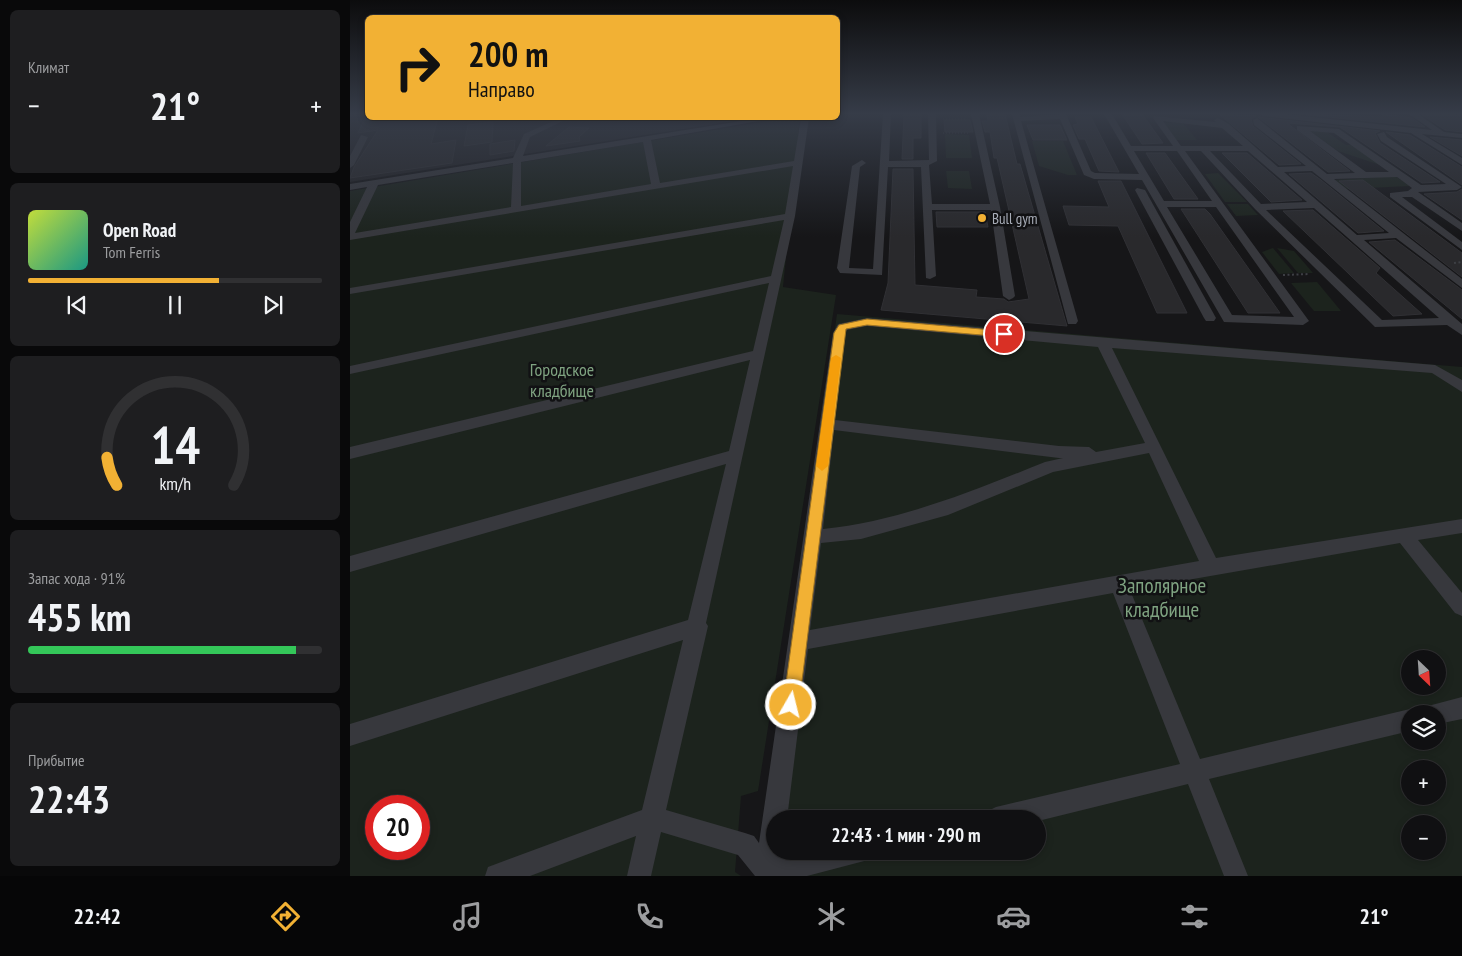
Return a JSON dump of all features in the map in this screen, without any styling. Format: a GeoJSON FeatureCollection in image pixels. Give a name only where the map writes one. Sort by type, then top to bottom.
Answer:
{"type":"FeatureCollection","features":[{"type":"Feature","properties":{"kind":"street"},"geometry":{"type":"LineString","coordinates":[[516,211],[517,159],[519,155]]}},
{"type":"Feature","properties":{"kind":"street"},"geometry":{"type":"LineString","coordinates":[[350,187],[542,155]]}},
{"type":"Feature","properties":{"kind":"street"},"geometry":{"type":"LineString","coordinates":[[650,155],[656,186]]}},
{"type":"Feature","properties":{"kind":"street"},"geometry":{"type":"LineString","coordinates":[[639,876],[698,626],[790,216],[798,155]]}},
{"type":"Feature","properties":{"kind":"street"},"geometry":{"type":"LineString","coordinates":[[862,164],[856,166],[843,268],[844,271],[850,273],[878,273],[885,155]]}},
{"type":"Feature","properties":{"kind":"street"},"geometry":{"type":"LineString","coordinates":[[884,164],[925,164],[933,161],[933,155]]}},
{"type":"Feature","properties":{"kind":"street"},"geometry":{"type":"LineString","coordinates":[[984,155],[995,207],[1009,296]]}},
{"type":"Feature","properties":{"kind":"street"},"geometry":{"type":"LineString","coordinates":[[1027,155],[1072,321]]}},
{"type":"Feature","properties":{"kind":"street"},"geometry":{"type":"LineString","coordinates":[[1080,155],[1087,173],[1094,176],[1138,177]]}},
{"type":"Feature","properties":{"kind":"street"},"geometry":{"type":"LineString","coordinates":[[1124,155],[1138,177],[1210,318]]}},
{"type":"Feature","properties":{"kind":"street"},"geometry":{"type":"LineString","coordinates":[[1130,155],[1138,177],[1160,204],[1228,319],[1303,320],[1183,155]]}},
{"type":"Feature","properties":{"kind":"street"},"geometry":{"type":"LineString","coordinates":[[1209,155],[1258,207],[1379,324],[1450,321]]}},
{"type":"Feature","properties":{"kind":"street"},"geometry":{"type":"LineString","coordinates":[[1259,155],[1462,331]]}},
{"type":"Feature","properties":{"kind":"street"},"geometry":{"type":"LineString","coordinates":[[1297,155],[1462,285]]}},
{"type":"Feature","properties":{"kind":"street"},"geometry":{"type":"LineString","coordinates":[[1337,155],[1364,175]]}},
{"type":"Feature","properties":{"kind":"street"},"geometry":{"type":"LineString","coordinates":[[1371,155],[1398,174],[1462,228]]}},
{"type":"Feature","properties":{"kind":"street"},"geometry":{"type":"LineString","coordinates":[[1409,155],[1459,188]]}},
{"type":"Feature","properties":{"kind":"street"},"geometry":{"type":"LineString","coordinates":[[1450,155],[1462,162]]}},
{"type":"Feature","properties":{"kind":"street"},"geometry":{"type":"LineString","coordinates":[[350,237],[797,163]]}},
{"type":"Feature","properties":{"kind":"street"},"geometry":{"type":"LineString","coordinates":[[925,164],[930,276]]}},
{"type":"Feature","properties":{"kind":"street"},"geometry":{"type":"LineString","coordinates":[[1276,170],[1314,168]]}},
{"type":"Feature","properties":{"kind":"street"},"geometry":{"type":"LineString","coordinates":[[1325,177],[1398,174]]}},
{"type":"Feature","properties":{"kind":"street"},"geometry":{"type":"LineString","coordinates":[[350,233],[374,183]]}},
{"type":"Feature","properties":{"kind":"street"},"geometry":{"type":"LineString","coordinates":[[1459,188],[1416,191],[1393,195],[1462,246]]}},
{"type":"Feature","properties":{"kind":"street"},"geometry":{"type":"LineString","coordinates":[[1160,204],[1217,204]]}},
{"type":"Feature","properties":{"kind":"street"},"geometry":{"type":"LineString","coordinates":[[1258,207],[1316,205]]}},
{"type":"Feature","properties":{"kind":"street"},"geometry":{"type":"LineString","coordinates":[[927,207],[995,207]]}},
{"type":"Feature","properties":{"kind":"street"},"geometry":{"type":"LineString","coordinates":[[350,291],[790,216]]}},
{"type":"Feature","properties":{"kind":"street"},"geometry":{"type":"LineString","coordinates":[[1354,238],[1400,236]]}},
{"type":"Feature","properties":{"kind":"street"},"geometry":{"type":"LineString","coordinates":[[350,370],[776,278]]}},
{"type":"Feature","properties":{"kind":"street"},"geometry":{"type":"LineString","coordinates":[[776,810],[839,333],[842,327],[867,322],[1435,369],[1462,387]]}},
{"type":"Feature","properties":{"kind":"street"},"geometry":{"type":"LineString","coordinates":[[1103,343],[1211,567]]}},
{"type":"Feature","properties":{"kind":"street"},"geometry":{"type":"LineString","coordinates":[[350,452],[759,354]]}},
{"type":"Feature","properties":{"kind":"street"},"geometry":{"type":"LineString","coordinates":[[828,424],[1059,452],[1113,454]]}},
{"type":"Feature","properties":{"kind":"street"},"geometry":{"type":"LineString","coordinates":[[813,537],[861,532],[948,508],[1051,466],[1154,447]]}},
{"type":"Feature","properties":{"kind":"street"},"geometry":{"type":"LineString","coordinates":[[350,564],[736,455]]}},
{"type":"Feature","properties":{"kind":"street"},"geometry":{"type":"LineString","coordinates":[[799,641],[1211,567],[1462,526]]}},
{"type":"Feature","properties":{"kind":"street"},"geometry":{"type":"LineString","coordinates":[[1405,536],[1462,607]]}},
{"type":"Feature","properties":{"kind":"street"},"geometry":{"type":"LineString","coordinates":[[1119,585],[1236,876]]}},
{"type":"Feature","properties":{"kind":"street"},"geometry":{"type":"LineString","coordinates":[[350,735],[698,626]]}},
{"type":"Feature","properties":{"kind":"street"},"geometry":{"type":"LineString","coordinates":[[1446,712],[1462,708]]}},
{"type":"Feature","properties":{"kind":"street"},"geometry":{"type":"LineString","coordinates":[[1034,810],[1401,722]]}},
{"type":"Feature","properties":{"kind":"street"},"geometry":{"type":"LineString","coordinates":[[497,876],[652,818],[745,845],[767,874]]}},
{"type":"Feature","properties":{"kind":"street"},"geometry":{"type":"LineString","coordinates":[[767,874],[769,860]]}},
{"type":"Feature","properties":{"kind":"street"},"geometry":{"type":"LineString","coordinates":[[767,874],[823,860]]}},
{"type":"Feature","properties":{"kind":"path"},"geometry":{"type":"LineString","coordinates":[[1269,275],[1328,274]]}},
{"type":"Feature","properties":{"kind":"shaded area"},"geometry":{"type":"Polygon","coordinates":[[[350,155],[520,155],[350,182],[350,155]]]}},
{"type":"Feature","properties":{"kind":"green space","name":"Городское кладбище"},"geometry":{"type":"Polygon","coordinates":[[[566,155],[796,155],[783,287],[836,295],[758,791],[741,796],[735,872],[741,876],[350,876],[350,191],[566,155]]]}},
{"type":"Feature","properties":{"kind":"green space"},"geometry":{"type":"Polygon","coordinates":[[[946,155],[972,155],[972,158],[946,158],[946,155]]]}},
{"type":"Feature","properties":{"kind":"green space"},"geometry":{"type":"Polygon","coordinates":[[[1036,155],[1069,155],[1077,175],[1068,175],[1039,166],[1036,155]]]}},
{"type":"Feature","properties":{"kind":"green space"},"geometry":{"type":"Polygon","coordinates":[[[1350,155],[1367,155],[1383,166],[1350,155]]]}},
{"type":"Feature","properties":{"kind":"green space"},"geometry":{"type":"Polygon","coordinates":[[[946,171],[969,171],[972,189],[948,188],[946,171]]]}},
{"type":"Feature","properties":{"kind":"green space"},"geometry":{"type":"Polygon","coordinates":[[[1218,173],[1247,202],[1225,202],[1205,174],[1218,173]]]}},
{"type":"Feature","properties":{"kind":"green space"},"geometry":{"type":"Polygon","coordinates":[[[1395,176],[1410,186],[1347,189],[1334,180],[1395,176]]]}},
{"type":"Feature","properties":{"kind":"green space"},"geometry":{"type":"Polygon","coordinates":[[[1227,204],[1248,204],[1258,215],[1236,216],[1227,204]]]}},
{"type":"Feature","properties":{"kind":"green space"},"geometry":{"type":"Polygon","coordinates":[[[1273,248],[1294,273],[1279,274],[1262,252],[1273,248]]]}},
{"type":"Feature","properties":{"kind":"green space"},"geometry":{"type":"Polygon","coordinates":[[[1277,248],[1294,251],[1313,273],[1298,273],[1277,248]]]}},
{"type":"Feature","properties":{"kind":"green space"},"geometry":{"type":"Polygon","coordinates":[[[1317,282],[1341,311],[1314,311],[1291,283],[1317,282]]]}},
{"type":"Feature","properties":{"kind":"green space","name":"Заполярное кладбище"},"geometry":{"type":"Polygon","coordinates":[[[837,314],[1462,367],[1462,876],[758,876],[766,819],[766,860],[1046,860],[1046,810],[767,810],[837,314]]]}},
{"type":"Feature","properties":{"kind":"building"},"geometry":{"type":"Polygon","coordinates":[[[362,155],[453,155],[452,163],[350,178],[362,155]]]}},
{"type":"Feature","properties":{"kind":"building"},"geometry":{"type":"Polygon","coordinates":[[[902,155],[913,155],[913,159],[902,159],[902,155]]]}},
{"type":"Feature","properties":{"kind":"building"},"geometry":{"type":"Polygon","coordinates":[[[994,155],[1015,155],[1017,164],[1020,164],[1067,326],[881,310],[888,283],[893,169],[913,169],[915,285],[977,290],[976,297],[1004,299],[1008,302],[1029,299],[997,158],[994,158],[994,155]]]}},
{"type":"Feature","properties":{"kind":"building"},"geometry":{"type":"Polygon","coordinates":[[[1092,155],[1110,155],[1119,172],[1099,171],[1092,155]]]}},
{"type":"Feature","properties":{"kind":"building"},"geometry":{"type":"Polygon","coordinates":[[[1147,155],[1166,155],[1198,199],[1174,199],[1147,155]]]}},
{"type":"Feature","properties":{"kind":"building"},"geometry":{"type":"Polygon","coordinates":[[[1224,155],[1249,155],[1302,200],[1271,202],[1224,155]]]}},
{"type":"Feature","properties":{"kind":"building"},"geometry":{"type":"Polygon","coordinates":[[[1267,155],[1289,155],[1301,164],[1279,165],[1267,155]]]}},
{"type":"Feature","properties":{"kind":"building"},"geometry":{"type":"Polygon","coordinates":[[[1306,155],[1329,155],[1350,171],[1328,172],[1306,155]]]}},
{"type":"Feature","properties":{"kind":"building"},"geometry":{"type":"Polygon","coordinates":[[[1381,155],[1398,155],[1440,182],[1422,183],[1381,155]]]}},
{"type":"Feature","properties":{"kind":"building"},"geometry":{"type":"Polygon","coordinates":[[[1419,155],[1442,155],[1462,167],[1462,185],[1419,155]]]}},
{"type":"Feature","properties":{"kind":"building"},"geometry":{"type":"Polygon","coordinates":[[[1311,173],[1384,231],[1358,233],[1289,174],[1311,173]]]}},
{"type":"Feature","properties":{"kind":"building"},"geometry":{"type":"Polygon","coordinates":[[[1363,180],[1462,253],[1462,277],[1339,181],[1363,180]]]}},
{"type":"Feature","properties":{"kind":"building"},"geometry":{"type":"Polygon","coordinates":[[[1098,181],[1121,181],[1187,313],[1157,313],[1118,226],[1069,225],[1063,206],[1109,207],[1098,181]]]}},
{"type":"Feature","properties":{"kind":"building"},"geometry":{"type":"Polygon","coordinates":[[[1462,189],[1462,220],[1424,194],[1457,192],[1462,189]]]}},
{"type":"Feature","properties":{"kind":"building"},"geometry":{"type":"Polygon","coordinates":[[[1181,209],[1205,209],[1210,214],[1280,313],[1248,313],[1181,209]]]}},
{"type":"Feature","properties":{"kind":"building"},"geometry":{"type":"Polygon","coordinates":[[[1313,210],[1380,268],[1376,273],[1422,314],[1393,316],[1283,211],[1313,210]]]}},
{"type":"Feature","properties":{"kind":"building"},"geometry":{"type":"Polygon","coordinates":[[[936,212],[985,212],[988,227],[937,227],[936,212]]]}},
{"type":"Feature","properties":{"kind":"building"},"geometry":{"type":"Polygon","coordinates":[[[1395,240],[1462,290],[1462,319],[1369,242],[1395,240]]]}},
{"type":"Feature","properties":{"kind":"slow traffic"},"geometry":{"type":"LineString","coordinates":[[822,466],[836,358]]}},
{"type":"Feature","properties":{"kind":"place","name":"Bull gym"},"geometry":{"type":"Point","coordinates":[982,218]}},
{"type":"Feature","properties":{"kind":"route"},"geometry":{"type":"LineString","coordinates":[[791,705],[839,333],[842,327],[867,322],[1004,334]]}}]}
